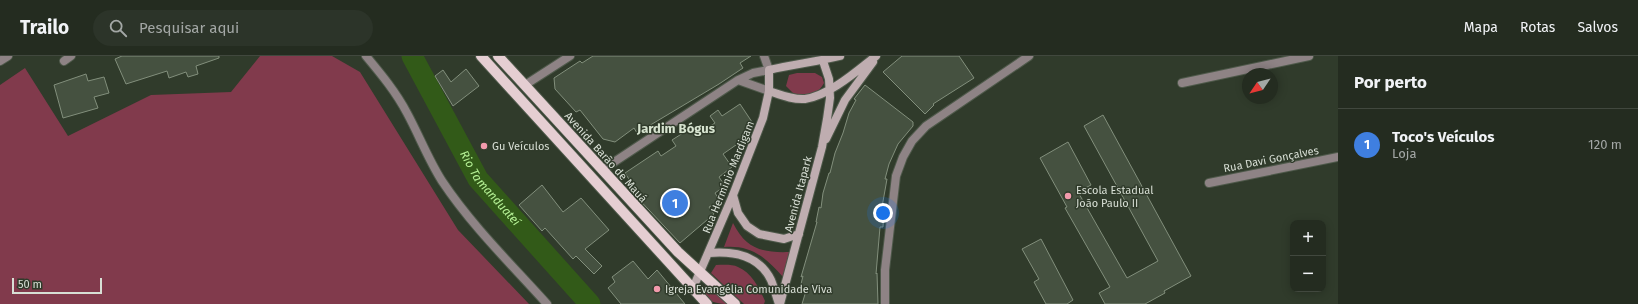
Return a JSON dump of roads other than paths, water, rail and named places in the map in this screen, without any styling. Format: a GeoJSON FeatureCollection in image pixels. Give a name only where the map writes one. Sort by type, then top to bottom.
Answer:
{"type":"FeatureCollection","features":[{"type":"Feature","properties":{"kind":"main road"},"geometry":{"type":"LineString","coordinates":[[481,56],[707,304]]}},
{"type":"Feature","properties":{"kind":"main road","name":"Avenida Barão de Mauá"},"geometry":{"type":"LineString","coordinates":[[498,56],[678,252],[735,304]]}},
{"type":"Feature","properties":{"kind":"main road"},"geometry":{"type":"LineString","coordinates":[[769,70],[822,58],[840,56]]}},
{"type":"Feature","properties":{"kind":"main road"},"geometry":{"type":"LineString","coordinates":[[769,92],[792,98],[806,99],[818,95],[830,89],[877,56]]}},
{"type":"Feature","properties":{"kind":"main road"},"geometry":{"type":"LineString","coordinates":[[822,146],[845,100],[877,56]]}},
{"type":"Feature","properties":{"kind":"main road","name":"Avenida Itapark"},"geometry":{"type":"LineString","coordinates":[[779,304],[822,146],[830,89],[829,79],[822,58]]}},
{"type":"Feature","properties":{"kind":"main road","name":"Rua Hermínio Mardigam"},"geometry":{"type":"LineString","coordinates":[[693,288],[733,195],[762,118],[769,92],[769,70]]}},
{"type":"Feature","properties":{"kind":"main road"},"geometry":{"type":"LineString","coordinates":[[733,195],[738,213],[746,226],[759,234],[772,238],[784,239],[799,234]]}},
{"type":"Feature","properties":{"kind":"main road"},"geometry":{"type":"LineString","coordinates":[[709,253],[737,253],[750,258],[763,267],[771,280],[779,304]]}},
{"type":"Feature","properties":{"kind":"street"},"geometry":{"type":"LineString","coordinates":[[0,61],[8,56]]}},
{"type":"Feature","properties":{"kind":"street"},"geometry":{"type":"LineString","coordinates":[[366,56],[391,88],[406,112],[442,180],[461,207],[481,232],[547,304]]}},
{"type":"Feature","properties":{"kind":"street"},"geometry":{"type":"LineString","coordinates":[[525,85],[570,56]]}},
{"type":"Feature","properties":{"kind":"street"},"geometry":{"type":"LineString","coordinates":[[602,170],[738,80],[753,73],[769,70],[764,56]]}},
{"type":"Feature","properties":{"kind":"street"},"geometry":{"type":"LineString","coordinates":[[885,304],[885,270],[896,176],[903,157],[912,141],[926,126],[1029,56]]}},
{"type":"Feature","properties":{"kind":"street"},"geometry":{"type":"LineString","coordinates":[[1182,83],[1309,56]]}},
{"type":"Feature","properties":{"kind":"street"},"geometry":{"type":"LineString","coordinates":[[738,80],[769,92]]}},
{"type":"Feature","properties":{"kind":"street","name":"Rua Davi Gonçalves"},"geometry":{"type":"LineString","coordinates":[[1209,183],[1338,157]]}},
{"type":"Feature","properties":{"kind":"waterway","name":"Rio Tamanduateí"},"geometry":{"type":"LineString","coordinates":[[412,56],[478,179],[590,304]]}},
{"type":"Feature","properties":{"kind":"place","name":"Gu Veículos"},"geometry":{"type":"Point","coordinates":[484,146]}},
{"type":"Feature","properties":{"kind":"place","name":"Escola Estadual João Paulo II"},"geometry":{"type":"Point","coordinates":[1068,196]}},
{"type":"Feature","properties":{"kind":"place","name":"Toco's Veículos"},"geometry":{"type":"Point","coordinates":[675,203]}},
{"type":"Feature","properties":{"kind":"place","name":"Igreja Evangélia Comunidade Viva"},"geometry":{"type":"Point","coordinates":[657,289]}},
{"type":"Feature","properties":{"kind":"district","name":"Jardim Bógus"},"geometry":{"type":"Point","coordinates":[676,128]}}]}
